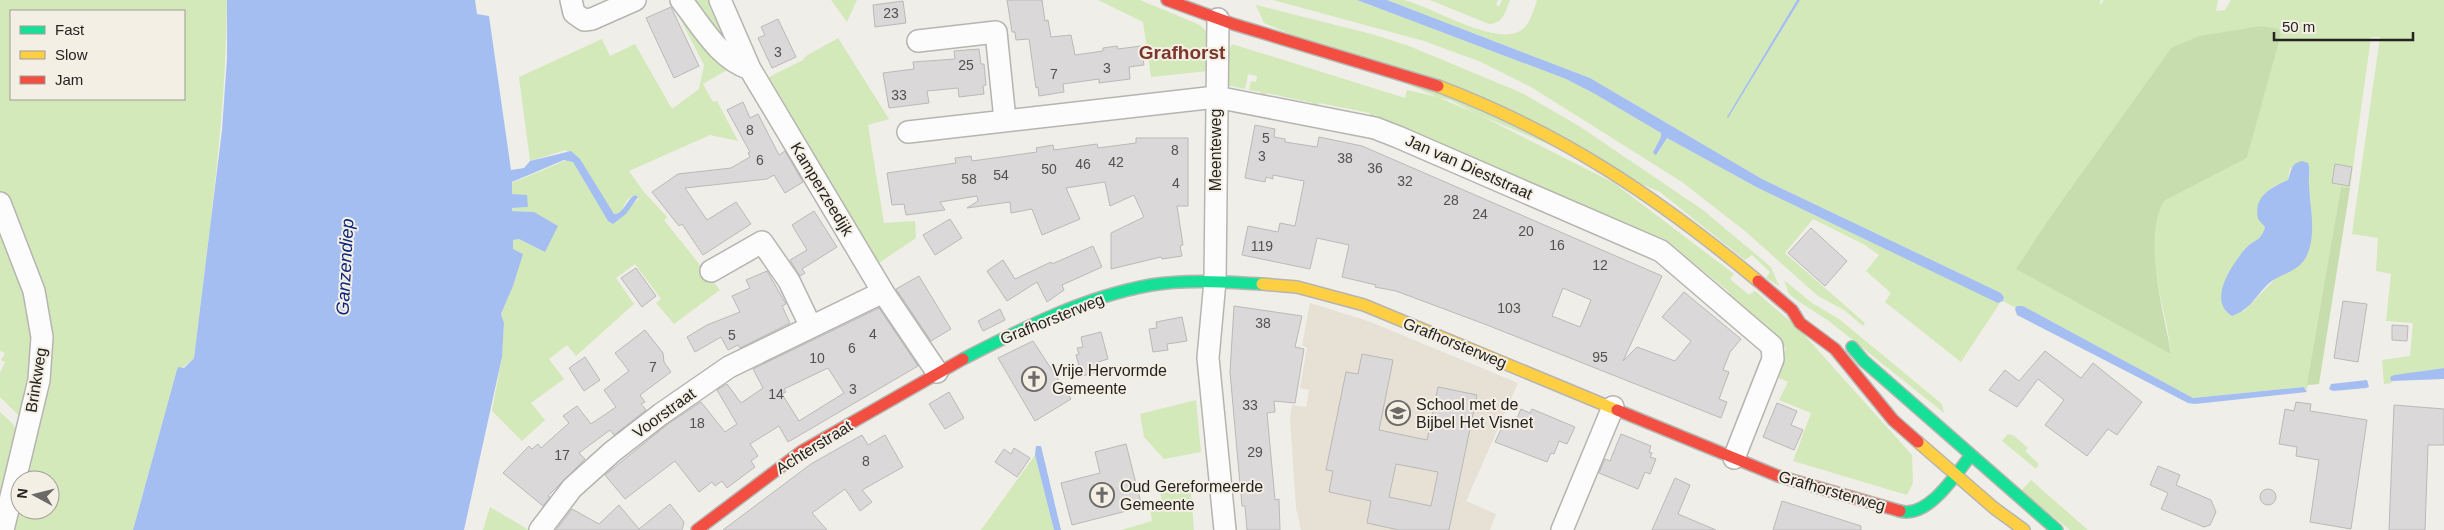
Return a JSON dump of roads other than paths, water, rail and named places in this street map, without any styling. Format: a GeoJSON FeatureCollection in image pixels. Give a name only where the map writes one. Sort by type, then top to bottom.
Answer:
{"type":"FeatureCollection","features":[{"type":"Feature","properties":{"kind":"street"},"geometry":{"type":"LineString","coordinates":[[571,0],[574,13],[584,20],[635,0]]}},
{"type":"Feature","properties":{"kind":"street"},"geometry":{"type":"LineString","coordinates":[[681,0],[721,52],[735,64],[750,69]]}},
{"type":"Feature","properties":{"kind":"street","name":"Kamperzeedijk"},"geometry":{"type":"LineString","coordinates":[[720,0],[750,69],[883,292],[937,372]]}},
{"type":"Feature","properties":{"kind":"street"},"geometry":{"type":"LineString","coordinates":[[1167,0],[1218,19],[1437,86],[1502,112],[1601,164],[1654,199],[1715,246],[1792,310],[1800,323],[1835,349],[1881,408],[1955,475],[2009,521],[2024,530]]}},
{"type":"Feature","properties":{"kind":"street","name":"Meenteweg"},"geometry":{"type":"LineString","coordinates":[[1218,19],[1215,281],[1208,358],[1225,530]]}},
{"type":"Feature","properties":{"kind":"street"},"geometry":{"type":"LineString","coordinates":[[918,41],[996,32],[1005,120]]}},
{"type":"Feature","properties":{"kind":"street","name":"Jan van Dieststraat"},"geometry":{"type":"LineString","coordinates":[[908,132],[1216,97],[1376,128],[1662,251],[1772,346],[1774,359],[1734,458]]}},
{"type":"Feature","properties":{"kind":"street","name":"Brinkweg"},"geometry":{"type":"LineString","coordinates":[[0,203],[34,291],[42,338],[39,380],[3,530]]}},
{"type":"Feature","properties":{"kind":"street"},"geometry":{"type":"LineString","coordinates":[[711,271],[762,242],[789,282],[811,327]]}},
{"type":"Feature","properties":{"kind":"street","name":"Grafhorsterweg"},"geometry":{"type":"LineString","coordinates":[[937,372],[1022,328],[1095,298],[1152,285],[1215,281],[1297,287],[1364,305],[1778,476],[1907,513],[1920,510],[1955,475],[1971,455]]}},
{"type":"Feature","properties":{"kind":"street","name":"Voorstraat"},"geometry":{"type":"LineString","coordinates":[[540,530],[572,488],[612,452],[661,414],[729,367],[883,292]]}},
{"type":"Feature","properties":{"kind":"street"},"geometry":{"type":"LineString","coordinates":[[1792,310],[1808,315]]}},
{"type":"Feature","properties":{"kind":"street"},"geometry":{"type":"LineString","coordinates":[[1842,337],[1864,361],[2057,530]]}},
{"type":"Feature","properties":{"kind":"street","name":"Achterstraat"},"geometry":{"type":"LineString","coordinates":[[697,530],[802,451],[911,390],[937,372]]}},
{"type":"Feature","properties":{"kind":"street"},"geometry":{"type":"LineString","coordinates":[[1562,530],[1613,407]]}},
{"type":"Feature","properties":{"kind":"water","name":"Ganzendiep"},"geometry":{"type":"Polygon","coordinates":[[[227,0],[475,0],[477,14],[489,16],[511,170],[524,168],[530,161],[571,151],[580,159],[614,214],[620,212],[635,195],[638,197],[626,214],[613,224],[608,221],[573,162],[564,160],[512,182],[512,194],[527,195],[528,207],[512,208],[512,211],[534,212],[558,226],[545,252],[519,239],[513,240],[513,249],[523,254],[513,286],[501,314],[504,323],[502,357],[464,530],[133,530],[178,367],[184,368],[194,358],[222,130],[227,58],[227,0]]]}},
{"type":"Feature","properties":{"kind":"water"},"geometry":{"type":"Polygon","coordinates":[[[1357,0],[1387,0],[1590,78],[1762,179],[2001,293],[2004,297],[2003,301],[1998,303],[1758,188],[1667,138],[1655,155],[1653,152],[1661,137],[1661,133],[1566,79],[1357,0]]]}},
{"type":"Feature","properties":{"kind":"water"},"geometry":{"type":"Polygon","coordinates":[[[1797,0],[1800,0],[1728,118],[1727,117],[1797,0]]]}},
{"type":"Feature","properties":{"kind":"water"},"geometry":{"type":"Polygon","coordinates":[[[2302,161],[2308,163],[2309,166],[2312,215],[2312,237],[2307,256],[2301,264],[2266,286],[2247,307],[2232,316],[2225,310],[2221,293],[2228,274],[2245,249],[2259,238],[2263,232],[2265,227],[2258,219],[2258,205],[2265,194],[2275,186],[2288,180],[2293,166],[2302,161]]]}},
{"type":"Feature","properties":{"kind":"water"},"geometry":{"type":"Polygon","coordinates":[[[2017,306],[2023,306],[2193,398],[2304,387],[2307,392],[2195,404],[2188,403],[2017,315],[2015,309],[2017,306]]]}},
{"type":"Feature","properties":{"kind":"water"},"geometry":{"type":"Polygon","coordinates":[[[2444,368],[2444,379],[2391,381],[2390,377],[2394,375],[2444,368]]]}},
{"type":"Feature","properties":{"kind":"water"},"geometry":{"type":"Polygon","coordinates":[[[2367,380],[2369,387],[2366,388],[2333,391],[2329,389],[2331,384],[2367,380]]]}},
{"type":"Feature","properties":{"kind":"water"},"geometry":{"type":"Polygon","coordinates":[[[1036,446],[1041,446],[1061,530],[1054,530],[1035,455],[1036,446]]]}},
{"type":"Feature","properties":{"kind":"place","name":"Vrije Hervormde Gemeente"},"geometry":{"type":"Point","coordinates":[1034,379]}},
{"type":"Feature","properties":{"kind":"place","name":"School met de Bijbel Het Visnet"},"geometry":{"type":"Point","coordinates":[1398,413]}},
{"type":"Feature","properties":{"kind":"place","name":"Oud Gereformeerde Gemeente"},"geometry":{"type":"Point","coordinates":[1102,495]}},
{"type":"Feature","properties":{"kind":"district","name":"Grafhorst"},"geometry":{"type":"Point","coordinates":[1182,52]}}]}
